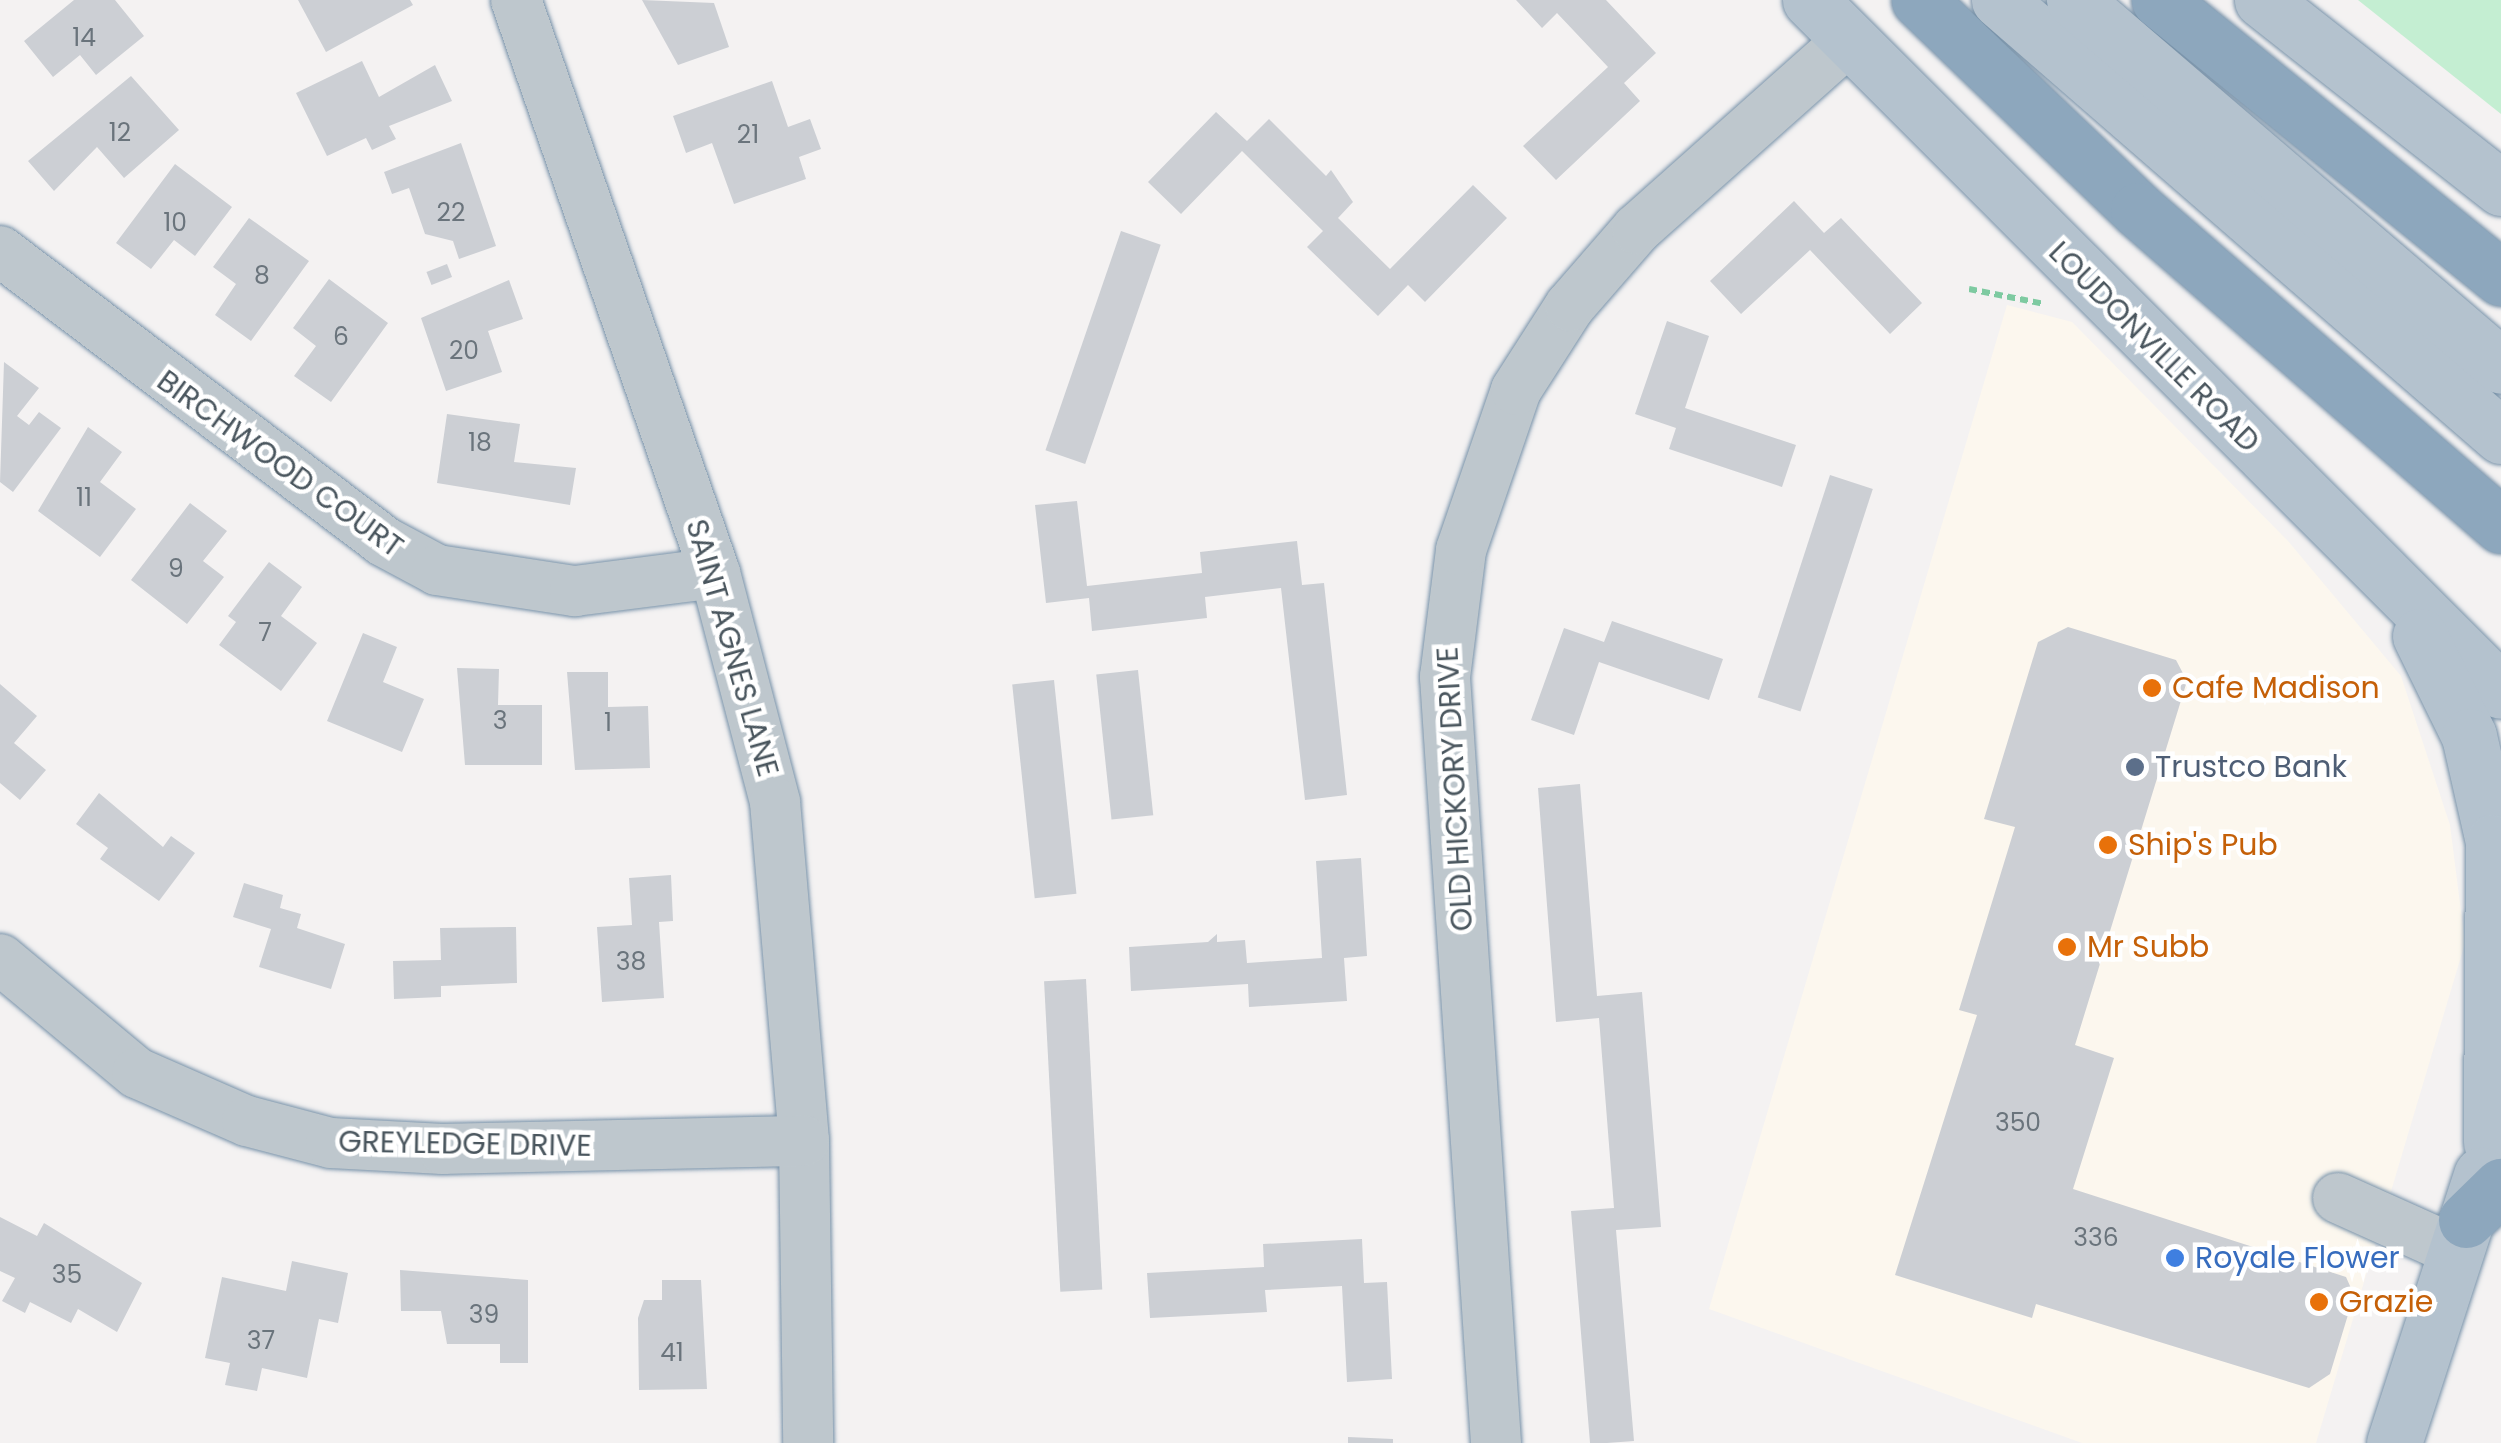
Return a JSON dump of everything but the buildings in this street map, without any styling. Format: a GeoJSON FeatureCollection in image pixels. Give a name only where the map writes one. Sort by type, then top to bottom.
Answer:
{"type":"FeatureCollection","features":[{"type":"Feature","properties":{"kind":"highway"},"geometry":{"type":"LineString","coordinates":[[1919,0],[2138,210],[2501,525]]}},
{"type":"Feature","properties":{"kind":"highway"},"geometry":{"type":"LineString","coordinates":[[2159,0],[2501,278]]}},
{"type":"Feature","properties":{"kind":"main road","name":"LOUDONVILLE ROAD"},"geometry":{"type":"LineString","coordinates":[[1810,0],[2380,575],[2501,691]]}},
{"type":"Feature","properties":{"kind":"main road"},"geometry":{"type":"LineString","coordinates":[[1998,0],[2501,436]]}},
{"type":"Feature","properties":{"kind":"main road"},"geometry":{"type":"LineString","coordinates":[[2074,0],[2501,366]]}},
{"type":"Feature","properties":{"kind":"main road"},"geometry":{"type":"LineString","coordinates":[[2262,0],[2501,188]]}},
{"type":"Feature","properties":{"kind":"main road"},"geometry":{"type":"LineString","coordinates":[[2380,575],[2453,695],[2487,805],[2498,925],[2483,1182],[2394,1443]]}},
{"type":"Feature","properties":{"kind":"street","name":"SAINT AGNES LANE"},"geometry":{"type":"LineString","coordinates":[[516,0],[715,572],[777,816],[804,1141],[808,1443]]}},
{"type":"Feature","properties":{"kind":"street","name":"OLD HICKORY DRIVE"},"geometry":{"type":"LineString","coordinates":[[1496,1443],[1444,676],[1464,535],[1516,390],[1570,306],[1637,230],[1849,40]]}},
{"type":"Feature","properties":{"kind":"street","name":"BIRCHWOOD COURT"},"geometry":{"type":"LineString","coordinates":[[0,252],[321,496],[437,570],[575,591],[715,572]]}},
{"type":"Feature","properties":{"kind":"street","name":"GREYLEDGE DRIVE"},"geometry":{"type":"LineString","coordinates":[[0,959],[137,1073],[246,1121],[330,1142],[443,1150],[804,1141]]}},
{"type":"Feature","properties":{"kind":"street"},"geometry":{"type":"LineString","coordinates":[[2338,1198],[2483,1182]]}},
{"type":"Feature","properties":{"kind":"path"},"geometry":{"type":"LineString","coordinates":[[1968,289],[2008,290],[2062,312]]}},
{"type":"Feature","properties":{"kind":"shaded area"},"geometry":{"type":"Polygon","coordinates":[[[2007,305],[2072,322],[2288,541],[2401,676],[2450,825],[2465,943],[2316,1443],[2082,1443],[1709,1309],[2007,305]]]}},
{"type":"Feature","properties":{"kind":"green space"},"geometry":{"type":"Polygon","coordinates":[[[2358,0],[2501,0],[2501,114],[2358,0]]]}},
{"type":"Feature","properties":{"kind":"place","name":"Cafe Madison"},"geometry":{"type":"Point","coordinates":[2152,688]}},
{"type":"Feature","properties":{"kind":"place","name":"Trustco Bank"},"geometry":{"type":"Point","coordinates":[2135,767]}},
{"type":"Feature","properties":{"kind":"place","name":"Ship's Pub"},"geometry":{"type":"Point","coordinates":[2108,845]}},
{"type":"Feature","properties":{"kind":"place","name":"Mr Subb"},"geometry":{"type":"Point","coordinates":[2067,947]}},
{"type":"Feature","properties":{"kind":"place","name":"Royale Flower"},"geometry":{"type":"Point","coordinates":[2175,1258]}},
{"type":"Feature","properties":{"kind":"place","name":"Grazie"},"geometry":{"type":"Point","coordinates":[2319,1302]}}]}
